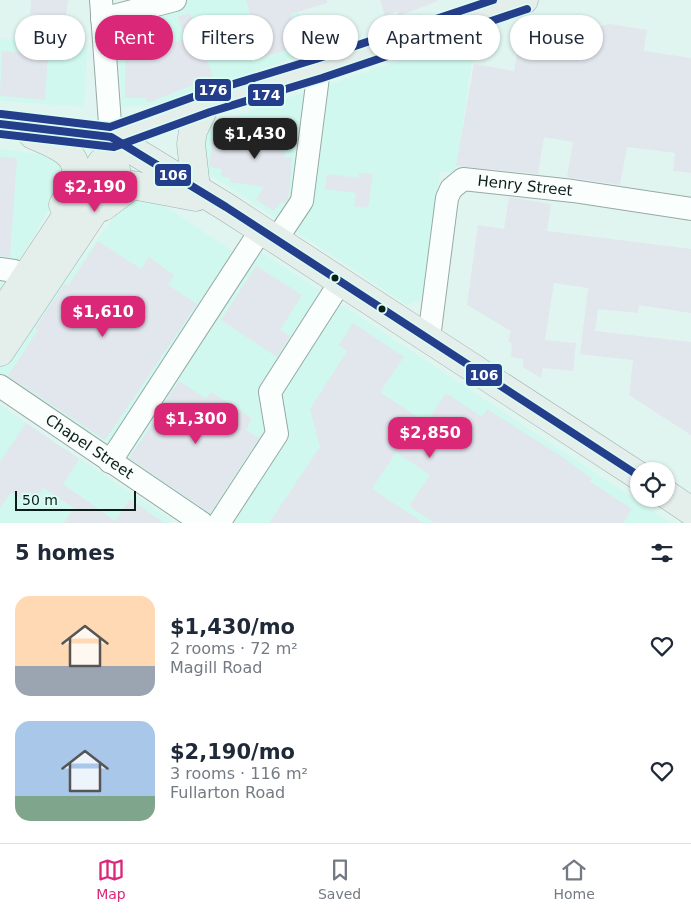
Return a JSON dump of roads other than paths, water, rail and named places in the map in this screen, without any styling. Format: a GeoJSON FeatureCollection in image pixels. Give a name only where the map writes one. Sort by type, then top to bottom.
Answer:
{"type":"FeatureCollection","features":[{"type":"Feature","properties":{"kind":"main road"},"geometry":{"type":"LineString","coordinates":[[0,316],[97,172],[111,137],[207,102],[319,70],[469,9],[524,0]]}},
{"type":"Feature","properties":{"kind":"main road"},"geometry":{"type":"LineString","coordinates":[[196,188],[191,144],[193,131],[207,102]]}},
{"type":"Feature","properties":{"kind":"main road"},"geometry":{"type":"LineString","coordinates":[[2,124],[111,137],[226,207],[630,470]]}},
{"type":"Feature","properties":{"kind":"main road"},"geometry":{"type":"LineString","coordinates":[[2,124],[62,147],[75,164],[74,185],[59,211],[31,270]]}},
{"type":"Feature","properties":{"kind":"main road"},"geometry":{"type":"LineString","coordinates":[[0,352],[115,180],[116,170],[111,137]]}},
{"type":"Feature","properties":{"kind":"main road"},"geometry":{"type":"LineString","coordinates":[[91,216],[132,185],[186,194],[226,207]]}},
{"type":"Feature","properties":{"kind":"main road"},"geometry":{"type":"LineString","coordinates":[[675,500],[691,511]]}},
{"type":"Feature","properties":{"kind":"street"},"geometry":{"type":"LineString","coordinates":[[111,137],[101,10],[175,0]]}},
{"type":"Feature","properties":{"kind":"street"},"geometry":{"type":"LineString","coordinates":[[110,462],[268,235],[302,201],[319,70]]}},
{"type":"Feature","properties":{"kind":"street","name":"Henry Street"},"geometry":{"type":"LineString","coordinates":[[429,338],[447,198],[451,189],[463,179],[573,191],[691,209]]}},
{"type":"Feature","properties":{"kind":"street"},"geometry":{"type":"LineString","coordinates":[[0,269],[14,271],[31,270]]}},
{"type":"Feature","properties":{"kind":"street"},"geometry":{"type":"LineString","coordinates":[[219,523],[277,434],[270,392],[341,281]]}},
{"type":"Feature","properties":{"kind":"street","name":"Chapel Street"},"geometry":{"type":"LineString","coordinates":[[0,386],[192,520]]}}]}
